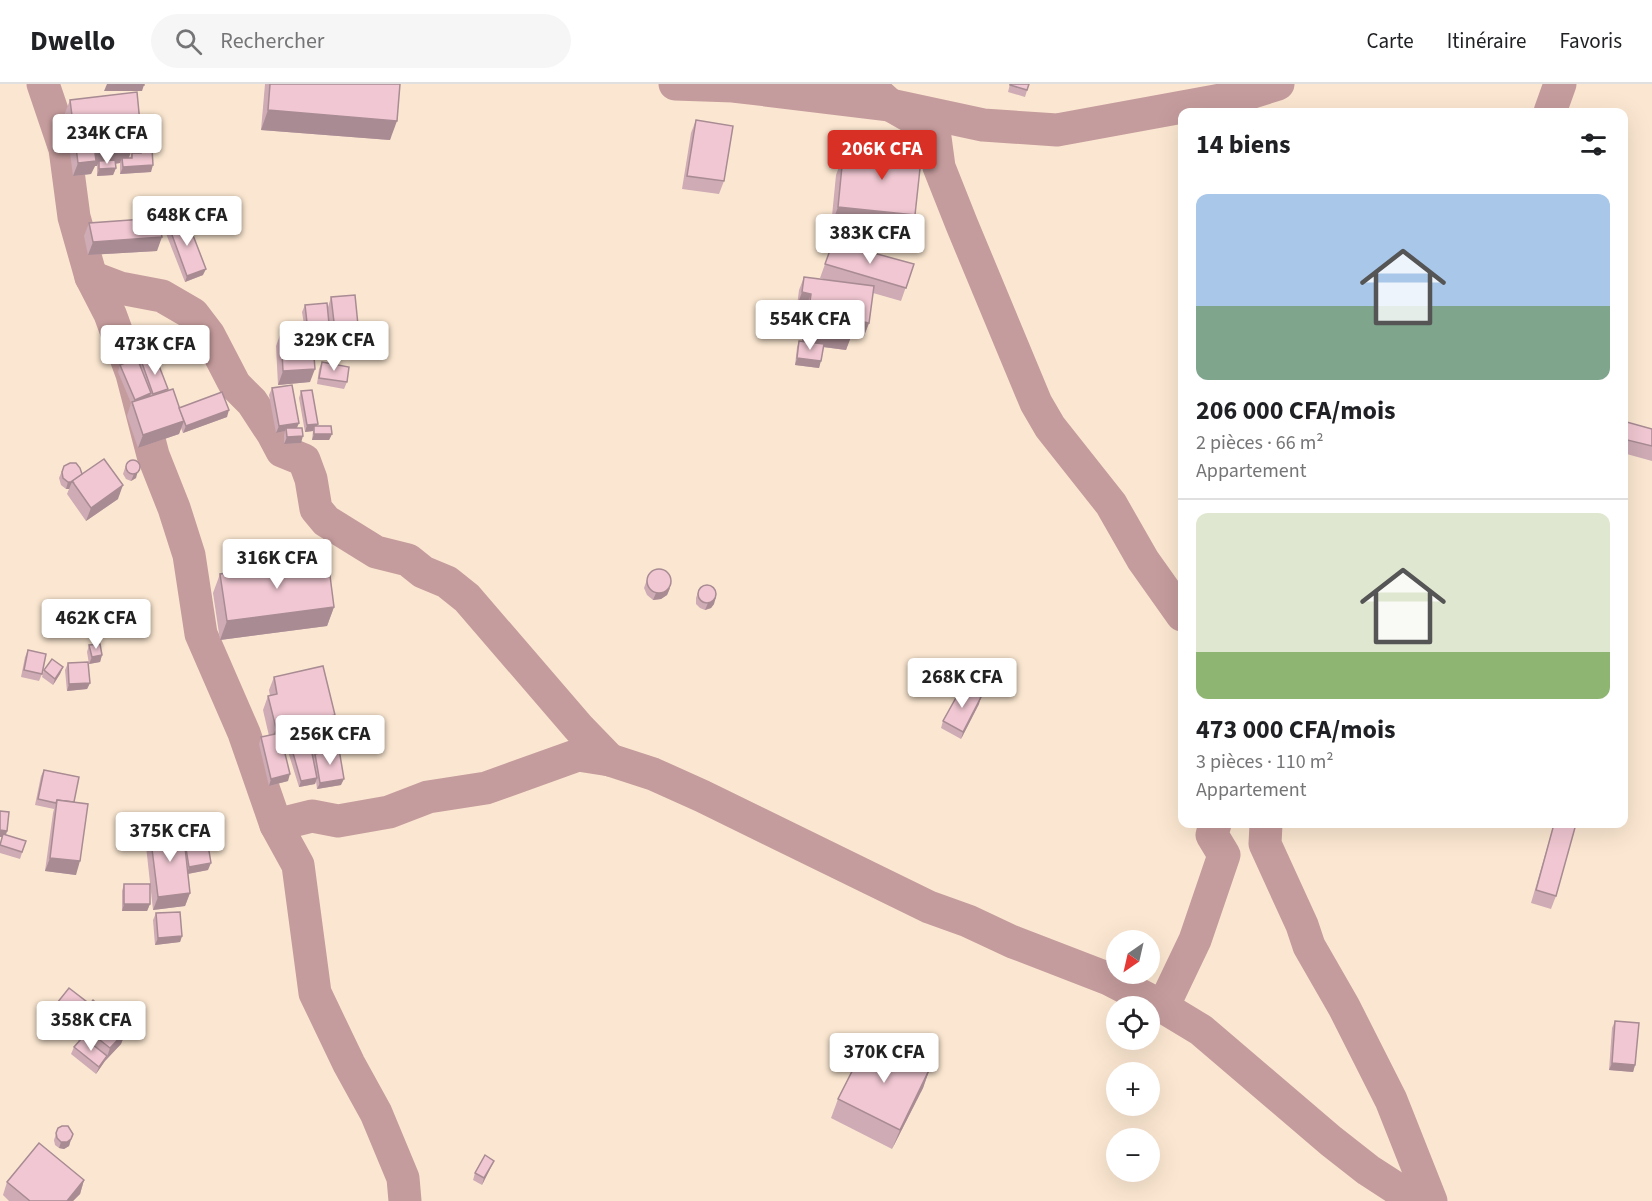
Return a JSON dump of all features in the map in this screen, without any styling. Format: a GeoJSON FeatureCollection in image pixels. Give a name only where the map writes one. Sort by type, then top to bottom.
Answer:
{"type":"FeatureCollection","features":[{"type":"Feature","properties":{"kind":"street"},"geometry":{"type":"LineString","coordinates":[[43,84],[65,149],[74,217],[91,277],[110,314],[132,374],[153,455],[174,508],[189,555],[201,634],[244,733],[276,825],[298,865],[315,993],[349,1064],[376,1113],[404,1178],[405,1201]]}},
{"type":"Feature","properties":{"kind":"street"},"geometry":{"type":"LineString","coordinates":[[675,84],[878,94],[983,125],[1057,130],[1178,108]]}},
{"type":"Feature","properties":{"kind":"street"},"geometry":{"type":"LineString","coordinates":[[1181,108],[1237,98],[1278,84]]}},
{"type":"Feature","properties":{"kind":"street"},"geometry":{"type":"LineString","coordinates":[[1551,108],[1560,84]]}},
{"type":"Feature","properties":{"kind":"street"},"geometry":{"type":"LineString","coordinates":[[878,94],[934,130],[939,166],[1036,403],[1050,427],[1111,504],[1143,560],[1178,609]]}},
{"type":"Feature","properties":{"kind":"street"},"geometry":{"type":"LineString","coordinates":[[91,277],[120,288],[162,296],[193,314],[209,335],[235,385],[252,402],[282,451],[304,459],[311,479],[316,509],[326,521],[376,552],[408,560],[423,572],[447,582],[467,598],[579,728],[610,760]]}},
{"type":"Feature","properties":{"kind":"street"},"geometry":{"type":"LineString","coordinates":[[276,825],[312,816],[338,821],[389,812],[428,797],[486,788],[578,755],[610,760],[653,774],[929,907],[1109,979],[1163,1007],[1201,1030],[1359,1162],[1416,1201]]}},
{"type":"Feature","properties":{"kind":"street"},"geometry":{"type":"LineString","coordinates":[[1163,1007],[1195,940],[1224,855],[1212,835],[1214,828]]}},
{"type":"Feature","properties":{"kind":"street"},"geometry":{"type":"LineString","coordinates":[[1266,828],[1265,844],[1302,925],[1309,946],[1344,1007],[1391,1100],[1431,1201]]}},
{"type":"Feature","properties":{"kind":"building"},"geometry":{"type":"Polygon","coordinates":[[[270,84],[400,84],[397,121],[268,110],[270,84]]]}},
{"type":"Feature","properties":{"kind":"building"},"geometry":{"type":"Polygon","coordinates":[[[1010,84],[1029,84],[1027,90],[1010,84]]]}},
{"type":"Feature","properties":{"kind":"building"},"geometry":{"type":"Polygon","coordinates":[[[137,92],[140,123],[129,124],[132,149],[95,153],[96,161],[78,163],[70,100],[137,92]]]}},
{"type":"Feature","properties":{"kind":"building"},"geometry":{"type":"Polygon","coordinates":[[[696,120],[733,126],[724,181],[687,176],[696,120]]]}},
{"type":"Feature","properties":{"kind":"building"},"geometry":{"type":"Polygon","coordinates":[[[139,131],[151,131],[153,165],[123,167],[122,158],[132,158],[132,153],[141,153],[139,131]]]}},
{"type":"Feature","properties":{"kind":"building"},"geometry":{"type":"Polygon","coordinates":[[[923,142],[933,143],[932,161],[921,160],[923,142]]]}},
{"type":"Feature","properties":{"kind":"building"},"geometry":{"type":"Polygon","coordinates":[[[877,145],[922,150],[915,215],[838,207],[843,156],[875,160],[877,145]]]}},
{"type":"Feature","properties":{"kind":"building"},"geometry":{"type":"Polygon","coordinates":[[[115,160],[116,168],[99,169],[99,161],[115,160]]]}},
{"type":"Feature","properties":{"kind":"building"},"geometry":{"type":"Polygon","coordinates":[[[186,217],[206,269],[187,276],[168,224],[186,217]]]}},
{"type":"Feature","properties":{"kind":"building"},"geometry":{"type":"Polygon","coordinates":[[[158,218],[162,237],[93,242],[89,223],[158,218]]]}},
{"type":"Feature","properties":{"kind":"building"},"geometry":{"type":"Polygon","coordinates":[[[833,242],[914,264],[906,288],[825,264],[833,242]]]}},
{"type":"Feature","properties":{"kind":"building"},"geometry":{"type":"Polygon","coordinates":[[[804,277],[874,286],[869,323],[853,320],[851,337],[806,331],[811,294],[802,292],[804,277]]]}},
{"type":"Feature","properties":{"kind":"building"},"geometry":{"type":"Polygon","coordinates":[[[355,295],[360,345],[337,347],[331,297],[355,295]]]}},
{"type":"Feature","properties":{"kind":"building"},"geometry":{"type":"Polygon","coordinates":[[[327,303],[330,334],[313,336],[312,331],[308,331],[305,305],[327,303]]]}},
{"type":"Feature","properties":{"kind":"building"},"geometry":{"type":"Polygon","coordinates":[[[312,331],[315,369],[283,371],[281,332],[312,331]]]}},
{"type":"Feature","properties":{"kind":"building"},"geometry":{"type":"Polygon","coordinates":[[[799,341],[824,344],[821,361],[797,358],[799,341]]]}},
{"type":"Feature","properties":{"kind":"building"},"geometry":{"type":"Polygon","coordinates":[[[137,358],[151,393],[135,400],[120,365],[137,358]]]}},
{"type":"Feature","properties":{"kind":"building"},"geometry":{"type":"Polygon","coordinates":[[[156,358],[168,389],[153,394],[142,363],[156,358]]]}},
{"type":"Feature","properties":{"kind":"building"},"geometry":{"type":"Polygon","coordinates":[[[322,362],[349,367],[347,382],[319,378],[322,362]]]}},
{"type":"Feature","properties":{"kind":"building"},"geometry":{"type":"Polygon","coordinates":[[[292,385],[299,423],[279,426],[272,388],[292,385]]]}},
{"type":"Feature","properties":{"kind":"building"},"geometry":{"type":"Polygon","coordinates":[[[173,389],[184,421],[143,435],[132,402],[173,389]]]}},
{"type":"Feature","properties":{"kind":"building"},"geometry":{"type":"Polygon","coordinates":[[[312,390],[318,424],[307,425],[301,391],[312,390]]]}},
{"type":"Feature","properties":{"kind":"building"},"geometry":{"type":"Polygon","coordinates":[[[222,392],[229,410],[186,426],[179,408],[222,392]]]}},
{"type":"Feature","properties":{"kind":"building"},"geometry":{"type":"Polygon","coordinates":[[[1628,422],[1652,429],[1652,446],[1628,440],[1628,422]]]}},
{"type":"Feature","properties":{"kind":"building"},"geometry":{"type":"Polygon","coordinates":[[[314,426],[331,426],[332,434],[314,434],[314,426]]]}},
{"type":"Feature","properties":{"kind":"building"},"geometry":{"type":"Polygon","coordinates":[[[286,428],[302,428],[303,436],[287,437],[286,428]]]}},
{"type":"Feature","properties":{"kind":"building"},"geometry":{"type":"Polygon","coordinates":[[[104,459],[123,485],[91,508],[72,481],[104,459]]]}},
{"type":"Feature","properties":{"kind":"building"},"geometry":{"type":"Polygon","coordinates":[[[133,460],[138,462],[140,467],[138,472],[133,474],[128,472],[126,467],[128,462],[133,460]]]}},
{"type":"Feature","properties":{"kind":"building"},"geometry":{"type":"Polygon","coordinates":[[[76,463],[82,474],[73,482],[68,482],[63,478],[62,472],[64,466],[76,463]]]}},
{"type":"Feature","properties":{"kind":"building"},"geometry":{"type":"Polygon","coordinates":[[[328,560],[334,607],[227,621],[220,574],[328,560]]]}},
{"type":"Feature","properties":{"kind":"building"},"geometry":{"type":"Polygon","coordinates":[[[659,569],[668,572],[671,581],[668,590],[659,593],[650,590],[647,581],[650,572],[659,569]]]}},
{"type":"Feature","properties":{"kind":"building"},"geometry":{"type":"Polygon","coordinates":[[[707,585],[713,588],[716,594],[713,600],[707,603],[701,600],[698,594],[701,588],[707,585]]]}},
{"type":"Feature","properties":{"kind":"building"},"geometry":{"type":"Polygon","coordinates":[[[100,644],[102,655],[92,657],[89,645],[100,644]]]}},
{"type":"Feature","properties":{"kind":"building"},"geometry":{"type":"Polygon","coordinates":[[[28,650],[46,654],[42,674],[24,670],[28,650]]]}},
{"type":"Feature","properties":{"kind":"building"},"geometry":{"type":"Polygon","coordinates":[[[52,659],[63,667],[55,679],[44,670],[52,659]]]}},
{"type":"Feature","properties":{"kind":"building"},"geometry":{"type":"Polygon","coordinates":[[[88,662],[90,683],[69,684],[68,663],[88,662]]]}},
{"type":"Feature","properties":{"kind":"building"},"geometry":{"type":"Polygon","coordinates":[[[323,666],[335,715],[276,728],[268,696],[277,694],[274,677],[323,666]]]}},
{"type":"Feature","properties":{"kind":"building"},"geometry":{"type":"Polygon","coordinates":[[[962,687],[981,697],[963,732],[943,721],[962,687]]]}},
{"type":"Feature","properties":{"kind":"building"},"geometry":{"type":"Polygon","coordinates":[[[333,725],[336,747],[318,749],[316,727],[333,725]]]}},
{"type":"Feature","properties":{"kind":"building"},"geometry":{"type":"Polygon","coordinates":[[[313,731],[317,750],[312,753],[317,778],[301,781],[289,739],[313,731]]]}},
{"type":"Feature","properties":{"kind":"building"},"geometry":{"type":"Polygon","coordinates":[[[280,733],[290,774],[271,779],[261,737],[280,733]]]}},
{"type":"Feature","properties":{"kind":"building"},"geometry":{"type":"Polygon","coordinates":[[[339,749],[344,779],[320,783],[315,754],[339,749]]]}},
{"type":"Feature","properties":{"kind":"building"},"geometry":{"type":"Polygon","coordinates":[[[44,770],[79,777],[74,802],[57,800],[56,803],[38,799],[44,770]]]}},
{"type":"Feature","properties":{"kind":"building"},"geometry":{"type":"Polygon","coordinates":[[[57,800],[88,804],[80,861],[50,858],[57,800]]]}},
{"type":"Feature","properties":{"kind":"building"},"geometry":{"type":"Polygon","coordinates":[[[0,811],[9,812],[7,831],[0,830],[0,811]]]}},
{"type":"Feature","properties":{"kind":"building"},"geometry":{"type":"Polygon","coordinates":[[[1553,828],[1575,828],[1556,896],[1536,890],[1553,828]]]}},
{"type":"Feature","properties":{"kind":"building"},"geometry":{"type":"Polygon","coordinates":[[[183,829],[190,893],[158,897],[150,833],[183,829]]]}},
{"type":"Feature","properties":{"kind":"building"},"geometry":{"type":"Polygon","coordinates":[[[206,833],[211,863],[189,867],[184,836],[206,833]]]}},
{"type":"Feature","properties":{"kind":"building"},"geometry":{"type":"Polygon","coordinates":[[[3,834],[26,841],[22,852],[0,845],[3,834]]]}},
{"type":"Feature","properties":{"kind":"building"},"geometry":{"type":"Polygon","coordinates":[[[124,884],[150,884],[150,904],[124,904],[124,884]]]}},
{"type":"Feature","properties":{"kind":"building"},"geometry":{"type":"Polygon","coordinates":[[[180,912],[182,936],[158,938],[156,913],[180,912]]]}},
{"type":"Feature","properties":{"kind":"building"},"geometry":{"type":"Polygon","coordinates":[[[69,988],[87,1002],[67,1027],[49,1013],[69,988]]]}},
{"type":"Feature","properties":{"kind":"building"},"geometry":{"type":"Polygon","coordinates":[[[93,1000],[126,1031],[110,1048],[76,1021],[93,1000]]]}},
{"type":"Feature","properties":{"kind":"building"},"geometry":{"type":"Polygon","coordinates":[[[1615,1021],[1639,1023],[1635,1065],[1612,1063],[1615,1021]]]}},
{"type":"Feature","properties":{"kind":"building"},"geometry":{"type":"Polygon","coordinates":[[[83,1037],[107,1056],[99,1067],[74,1047],[83,1037]]]}},
{"type":"Feature","properties":{"kind":"building"},"geometry":{"type":"Polygon","coordinates":[[[869,1038],[930,1068],[900,1130],[838,1099],[869,1038]]]}},
{"type":"Feature","properties":{"kind":"building"},"geometry":{"type":"Polygon","coordinates":[[[68,1126],[73,1134],[67,1142],[61,1142],[57,1138],[58,1128],[68,1126]]]}},
{"type":"Feature","properties":{"kind":"building"},"geometry":{"type":"Polygon","coordinates":[[[39,1143],[84,1180],[67,1201],[30,1201],[7,1182],[39,1143]]]}},
{"type":"Feature","properties":{"kind":"building"},"geometry":{"type":"Polygon","coordinates":[[[485,1155],[494,1161],[484,1178],[475,1173],[485,1155]]]}}]}
